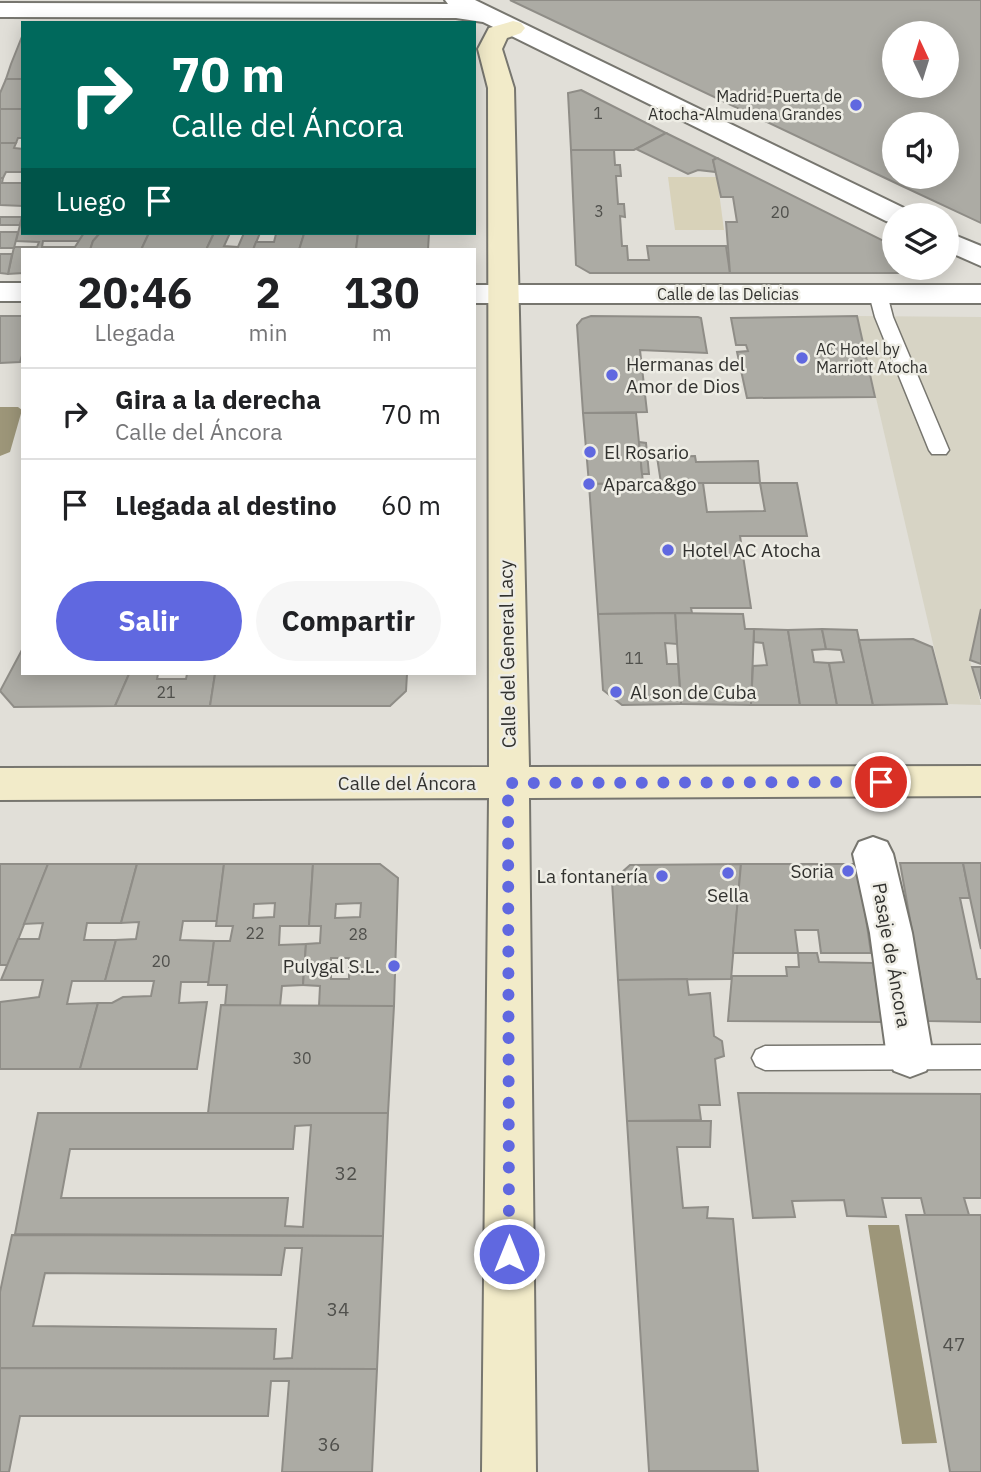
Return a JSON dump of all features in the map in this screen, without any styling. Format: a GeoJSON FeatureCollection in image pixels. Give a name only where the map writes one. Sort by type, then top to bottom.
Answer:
{"type":"FeatureCollection","features":[{"type":"Feature","properties":{"kind":"street"},"geometry":{"type":"LineString","coordinates":[[457,0],[882,208]]}},
{"type":"Feature","properties":{"kind":"street"},"geometry":{"type":"LineString","coordinates":[[3,10],[456,11],[488,15]]}},
{"type":"Feature","properties":{"kind":"street","name":"Calle del General Lacy"},"geometry":{"type":"LineString","coordinates":[[509,1472],[508,783],[488,294],[500,88],[520,51],[522,39],[515,29]]}},
{"type":"Feature","properties":{"kind":"street"},"geometry":{"type":"LineString","coordinates":[[959,246],[981,257]]}},
{"type":"Feature","properties":{"kind":"street"},"geometry":{"type":"LineString","coordinates":[[0,292],[21,292]]}},
{"type":"Feature","properties":{"kind":"street","name":"Calle de las Delicias"},"geometry":{"type":"LineString","coordinates":[[488,294],[981,294]]}},
{"type":"Feature","properties":{"kind":"street","name":"Calle del Áncora"},"geometry":{"type":"LineString","coordinates":[[0,784],[981,781]]}},
{"type":"Feature","properties":{"kind":"street","name":"Pasaje de Áncora"},"geometry":{"type":"LineString","coordinates":[[873,854],[891,933],[910,1057]]}},
{"type":"Feature","properties":{"kind":"lane"},"geometry":{"type":"LineString","coordinates":[[878,294],[884,317],[939,450]]}},
{"type":"Feature","properties":{"kind":"lane","name":"Pasaje de Áncora"},"geometry":{"type":"LineString","coordinates":[[765,1058],[981,1057]]}},
{"type":"Feature","properties":{"kind":"shaded area"},"geometry":{"type":"Polygon","coordinates":[[[668,177],[717,177],[724,230],[675,230],[668,177]]]}},
{"type":"Feature","properties":{"kind":"shaded area"},"geometry":{"type":"Polygon","coordinates":[[[857,316],[981,317],[981,609],[970,660],[981,705],[947,704],[857,316]]]}},
{"type":"Feature","properties":{"kind":"shaded area"},"geometry":{"type":"Polygon","coordinates":[[[0,407],[18,407],[21,414],[10,452],[0,456],[0,407]]]}},
{"type":"Feature","properties":{"kind":"shaded area"},"geometry":{"type":"Polygon","coordinates":[[[868,1225],[899,1225],[937,1443],[902,1444],[868,1225]]]}},
{"type":"Feature","properties":{"kind":"building","name":"Madrid-Puerta de Atocha-Almudena Grandes"},"geometry":{"type":"Polygon","coordinates":[[[510,0],[981,0],[981,223],[959,213],[959,203],[939,203],[909,189],[959,189],[959,112],[882,112],[882,176],[510,0]]]}},
{"type":"Feature","properties":{"kind":"building"},"geometry":{"type":"Polygon","coordinates":[[[21,39],[21,79],[6,79],[21,39]]]}},
{"type":"Feature","properties":{"kind":"building"},"geometry":{"type":"Polygon","coordinates":[[[6,79],[21,79],[21,109],[0,109],[0,93],[6,79]]]}},
{"type":"Feature","properties":{"kind":"building"},"geometry":{"type":"Polygon","coordinates":[[[581,90],[666,133],[634,150],[571,150],[568,93],[581,90]]]}},
{"type":"Feature","properties":{"kind":"building"},"geometry":{"type":"Polygon","coordinates":[[[0,109],[21,109],[21,138],[18,138],[16,143],[0,143],[0,109]]]}},
{"type":"Feature","properties":{"kind":"building"},"geometry":{"type":"Polygon","coordinates":[[[666,133],[717,158],[713,160],[716,172],[698,170],[688,174],[636,149],[666,133]]]}},
{"type":"Feature","properties":{"kind":"building"},"geometry":{"type":"Polygon","coordinates":[[[0,143],[16,143],[14,148],[21,149],[21,172],[6,172],[3,178],[0,178],[0,143]]]}},
{"type":"Feature","properties":{"kind":"building"},"geometry":{"type":"Polygon","coordinates":[[[571,150],[614,150],[615,165],[620,165],[621,176],[616,176],[618,204],[624,204],[625,217],[620,216],[622,246],[627,246],[628,260],[649,260],[647,246],[726,246],[730,273],[590,273],[576,265],[571,150]]]}},
{"type":"Feature","properties":{"kind":"building"},"geometry":{"type":"Polygon","coordinates":[[[717,158],[882,240],[882,273],[730,273],[726,222],[737,222],[733,197],[721,197],[713,160],[717,158]]]}},
{"type":"Feature","properties":{"kind":"building"},"geometry":{"type":"Polygon","coordinates":[[[0,178],[3,178],[2,183],[21,183],[21,206],[0,205],[0,178]]]}},
{"type":"Feature","properties":{"kind":"building"},"geometry":{"type":"Polygon","coordinates":[[[0,217],[21,217],[20,225],[0,225],[0,217]]]}},
{"type":"Feature","properties":{"kind":"building"},"geometry":{"type":"Polygon","coordinates":[[[21,221],[21,235],[83,235],[79,241],[43,241],[42,247],[74,248],[21,248],[21,273],[8,274],[14,247],[37,247],[39,242],[16,241],[21,221]]]}},
{"type":"Feature","properties":{"kind":"building"},"geometry":{"type":"Polygon","coordinates":[[[0,232],[18,232],[14,248],[0,248],[0,232]]]}},
{"type":"Feature","properties":{"kind":"building"},"geometry":{"type":"Polygon","coordinates":[[[83,235],[98,235],[91,248],[74,248],[83,235]]]}},
{"type":"Feature","properties":{"kind":"building"},"geometry":{"type":"Polygon","coordinates":[[[98,235],[148,235],[142,248],[91,248],[98,235]]]}},
{"type":"Feature","properties":{"kind":"building"},"geometry":{"type":"Polygon","coordinates":[[[148,235],[213,235],[207,248],[142,248],[148,235]]]}},
{"type":"Feature","properties":{"kind":"building"},"geometry":{"type":"Polygon","coordinates":[[[213,235],[229,235],[224,246],[238,247],[243,235],[259,235],[254,248],[207,248],[213,235]]]}},
{"type":"Feature","properties":{"kind":"building"},"geometry":{"type":"Polygon","coordinates":[[[276,235],[304,235],[300,248],[254,248],[256,242],[274,242],[276,235]]]}},
{"type":"Feature","properties":{"kind":"building"},"geometry":{"type":"Polygon","coordinates":[[[304,235],[358,235],[356,248],[300,248],[304,235]]]}},
{"type":"Feature","properties":{"kind":"building"},"geometry":{"type":"Polygon","coordinates":[[[358,235],[429,235],[428,248],[356,248],[358,235]]]}},
{"type":"Feature","properties":{"kind":"building"},"geometry":{"type":"Polygon","coordinates":[[[0,254],[12,254],[8,274],[0,273],[0,254]]]}},
{"type":"Feature","properties":{"kind":"building"},"geometry":{"type":"Polygon","coordinates":[[[0,316],[21,316],[20,362],[0,363],[0,316]]]}},
{"type":"Feature","properties":{"kind":"building","name":"Hermanas del Amor de Dios"},"geometry":{"type":"Polygon","coordinates":[[[591,316],[698,317],[701,318],[707,353],[640,350],[647,412],[583,413],[577,325],[582,319],[591,316]]]}},
{"type":"Feature","properties":{"kind":"building","name":"AC Hotel by Marriott Atocha"},"geometry":{"type":"Polygon","coordinates":[[[857,316],[875,397],[747,398],[737,352],[748,351],[746,345],[736,345],[731,318],[857,316]]]}},
{"type":"Feature","properties":{"kind":"building"},"geometry":{"type":"Polygon","coordinates":[[[583,413],[636,413],[643,483],[589,484],[583,413]]]}},
{"type":"Feature","properties":{"kind":"building"},"geometry":{"type":"Polygon","coordinates":[[[639,442],[646,443],[649,474],[642,474],[639,442]]]}},
{"type":"Feature","properties":{"kind":"building"},"geometry":{"type":"Polygon","coordinates":[[[695,456],[696,462],[758,461],[760,483],[661,483],[657,457],[695,456]]]}},
{"type":"Feature","properties":{"kind":"building","name":"Hotel AC Atocha"},"geometry":{"type":"Polygon","coordinates":[[[703,483],[707,512],[765,511],[760,483],[797,483],[807,536],[740,536],[751,608],[691,608],[692,613],[598,614],[589,484],[703,483]]]}},
{"type":"Feature","properties":{"kind":"building"},"geometry":{"type":"Polygon","coordinates":[[[981,609],[981,664],[970,660],[981,609]]]}},
{"type":"Feature","properties":{"kind":"building"},"geometry":{"type":"Polygon","coordinates":[[[675,613],[743,614],[745,629],[754,629],[751,705],[681,704],[675,613]]]}},
{"type":"Feature","properties":{"kind":"building"},"geometry":{"type":"Polygon","coordinates":[[[675,613],[677,644],[665,643],[667,664],[678,664],[681,704],[622,705],[603,690],[598,614],[675,613]]]}},
{"type":"Feature","properties":{"kind":"building"},"geometry":{"type":"Polygon","coordinates":[[[754,629],[788,630],[800,705],[751,705],[753,666],[767,665],[763,643],[754,642],[754,629]]]}},
{"type":"Feature","properties":{"kind":"building"},"geometry":{"type":"Polygon","coordinates":[[[822,629],[826,649],[812,650],[814,662],[829,663],[837,705],[800,705],[788,630],[822,629]]]}},
{"type":"Feature","properties":{"kind":"building"},"geometry":{"type":"Polygon","coordinates":[[[822,629],[857,630],[873,705],[837,705],[829,663],[844,662],[841,650],[826,649],[822,629]]]}},
{"type":"Feature","properties":{"kind":"building"},"geometry":{"type":"Polygon","coordinates":[[[913,639],[932,647],[947,704],[873,705],[859,640],[913,639]]]}},
{"type":"Feature","properties":{"kind":"building"},"geometry":{"type":"Polygon","coordinates":[[[21,652],[21,675],[129,675],[115,706],[14,707],[0,691],[21,652]]]}},
{"type":"Feature","properties":{"kind":"building"},"geometry":{"type":"Polygon","coordinates":[[[972,667],[981,667],[981,697],[972,667]]]}},
{"type":"Feature","properties":{"kind":"building"},"geometry":{"type":"Polygon","coordinates":[[[129,675],[186,679],[187,675],[215,675],[210,706],[115,706],[129,675]]]}},
{"type":"Feature","properties":{"kind":"building"},"geometry":{"type":"Polygon","coordinates":[[[215,675],[407,675],[406,691],[390,706],[210,706],[215,675]]]}},
{"type":"Feature","properties":{"kind":"building"},"geometry":{"type":"Polygon","coordinates":[[[900,863],[963,863],[970,898],[960,898],[977,979],[981,979],[981,1022],[928,1021],[900,863]]]}},
{"type":"Feature","properties":{"kind":"building"},"geometry":{"type":"Polygon","coordinates":[[[963,863],[981,863],[981,949],[970,898],[963,863]]]}},
{"type":"Feature","properties":{"kind":"building"},"geometry":{"type":"Polygon","coordinates":[[[0,864],[48,864],[8,965],[0,965],[0,864]]]}},
{"type":"Feature","properties":{"kind":"building"},"geometry":{"type":"Polygon","coordinates":[[[48,864],[137,864],[121,923],[87,923],[84,940],[116,940],[105,981],[72,981],[67,1004],[98,1003],[80,1069],[0,1069],[0,1002],[39,997],[43,980],[1,980],[18,939],[39,939],[43,923],[24,924],[48,864]]]}},
{"type":"Feature","properties":{"kind":"building"},"geometry":{"type":"Polygon","coordinates":[[[137,864],[224,864],[217,921],[183,921],[180,940],[214,941],[209,982],[181,982],[179,1003],[207,1002],[197,1069],[80,1069],[98,1003],[112,1003],[123,997],[151,996],[154,981],[105,981],[116,940],[136,939],[139,922],[121,923],[137,864]]]}},
{"type":"Feature","properties":{"kind":"building"},"geometry":{"type":"Polygon","coordinates":[[[224,864],[313,864],[309,926],[280,926],[279,945],[306,944],[303,985],[282,986],[280,1006],[225,1006],[227,985],[208,985],[214,941],[230,941],[233,926],[216,926],[224,864]],[[275,903],[254,904],[253,918],[274,917],[275,903]]]}},
{"type":"Feature","properties":{"kind":"building"},"geometry":{"type":"Polygon","coordinates":[[[313,864],[380,864],[398,878],[394,1006],[319,1006],[320,986],[303,985],[306,944],[320,943],[321,926],[309,926],[313,864]],[[361,903],[336,904],[335,918],[360,917],[361,903]],[[331,958],[331,979],[349,979],[349,958],[331,958]]]}},
{"type":"Feature","properties":{"kind":"building"},"geometry":{"type":"Polygon","coordinates":[[[741,864],[731,979],[618,980],[612,881],[630,865],[741,864]]]}},
{"type":"Feature","properties":{"kind":"building"},"geometry":{"type":"Polygon","coordinates":[[[741,864],[858,864],[871,953],[821,953],[818,930],[795,930],[798,953],[733,953],[741,864]]]}},
{"type":"Feature","properties":{"kind":"building"},"geometry":{"type":"Polygon","coordinates":[[[798,953],[817,953],[819,962],[873,963],[882,1022],[728,1021],[732,976],[787,976],[786,967],[799,967],[798,953]]]}},
{"type":"Feature","properties":{"kind":"building"},"geometry":{"type":"Polygon","coordinates":[[[687,979],[689,995],[710,993],[714,1036],[722,1041],[724,1056],[715,1059],[720,1105],[699,1105],[701,1120],[627,1121],[618,980],[687,979]]]}},
{"type":"Feature","properties":{"kind":"building"},"geometry":{"type":"Polygon","coordinates":[[[221,1005],[394,1006],[388,1113],[208,1113],[221,1005]]]}},
{"type":"Feature","properties":{"kind":"building"},"geometry":{"type":"Polygon","coordinates":[[[738,1093],[981,1094],[981,1198],[964,1198],[969,1215],[925,1215],[921,1198],[882,1198],[886,1217],[847,1216],[844,1200],[792,1201],[795,1217],[753,1218],[738,1093]]]}},
{"type":"Feature","properties":{"kind":"building"},"geometry":{"type":"Polygon","coordinates":[[[38,1113],[388,1113],[383,1236],[15,1234],[38,1113]],[[311,1125],[295,1126],[293,1149],[70,1149],[61,1198],[288,1198],[285,1226],[303,1227],[311,1125]]]}},
{"type":"Feature","properties":{"kind":"building"},"geometry":{"type":"Polygon","coordinates":[[[627,1121],[711,1121],[710,1147],[677,1147],[683,1208],[708,1207],[707,1218],[733,1219],[758,1471],[649,1471],[627,1121]]]}},
{"type":"Feature","properties":{"kind":"building"},"geometry":{"type":"Polygon","coordinates":[[[906,1215],[981,1215],[981,1472],[950,1472],[906,1215]]]}},
{"type":"Feature","properties":{"kind":"building"},"geometry":{"type":"Polygon","coordinates":[[[12,1235],[383,1236],[377,1369],[0,1368],[0,1292],[12,1235]],[[285,1248],[281,1275],[45,1273],[33,1326],[276,1329],[274,1359],[292,1358],[302,1248],[285,1248]]]}},
{"type":"Feature","properties":{"kind":"building"},"geometry":{"type":"Polygon","coordinates":[[[0,1368],[377,1369],[372,1472],[282,1472],[289,1381],[271,1381],[268,1416],[20,1416],[9,1472],[0,1472],[0,1368]]]}},
{"type":"Feature","properties":{"kind":"place","name":"Madrid-Puerta de Atocha-Almudena Grandes"},"geometry":{"type":"Point","coordinates":[856,105]}},
{"type":"Feature","properties":{"kind":"place","name":"AC Hotel by Marriott Atocha"},"geometry":{"type":"Point","coordinates":[802,358]}},
{"type":"Feature","properties":{"kind":"place","name":"Hermanas del Amor de Dios"},"geometry":{"type":"Point","coordinates":[612,375]}},
{"type":"Feature","properties":{"kind":"place","name":"El Rosario"},"geometry":{"type":"Point","coordinates":[590,452]}},
{"type":"Feature","properties":{"kind":"place","name":"Aparca&go"},"geometry":{"type":"Point","coordinates":[589,484]}},
{"type":"Feature","properties":{"kind":"place","name":"Hotel AC Atocha"},"geometry":{"type":"Point","coordinates":[668,550]}},
{"type":"Feature","properties":{"kind":"place","name":"Al son de Cuba"},"geometry":{"type":"Point","coordinates":[616,692]}},
{"type":"Feature","properties":{"kind":"place","name":"Soria"},"geometry":{"type":"Point","coordinates":[848,871]}},
{"type":"Feature","properties":{"kind":"place","name":"Sella"},"geometry":{"type":"Point","coordinates":[728,873]}},
{"type":"Feature","properties":{"kind":"place","name":"La fontanería"},"geometry":{"type":"Point","coordinates":[662,876]}},
{"type":"Feature","properties":{"kind":"place","name":"Pulygal S.L."},"geometry":{"type":"Point","coordinates":[394,966]}},
{"type":"Feature","properties":{"kind":"route"},"geometry":{"type":"LineString","coordinates":[[509,1254],[508,783],[881,782]]}}]}
